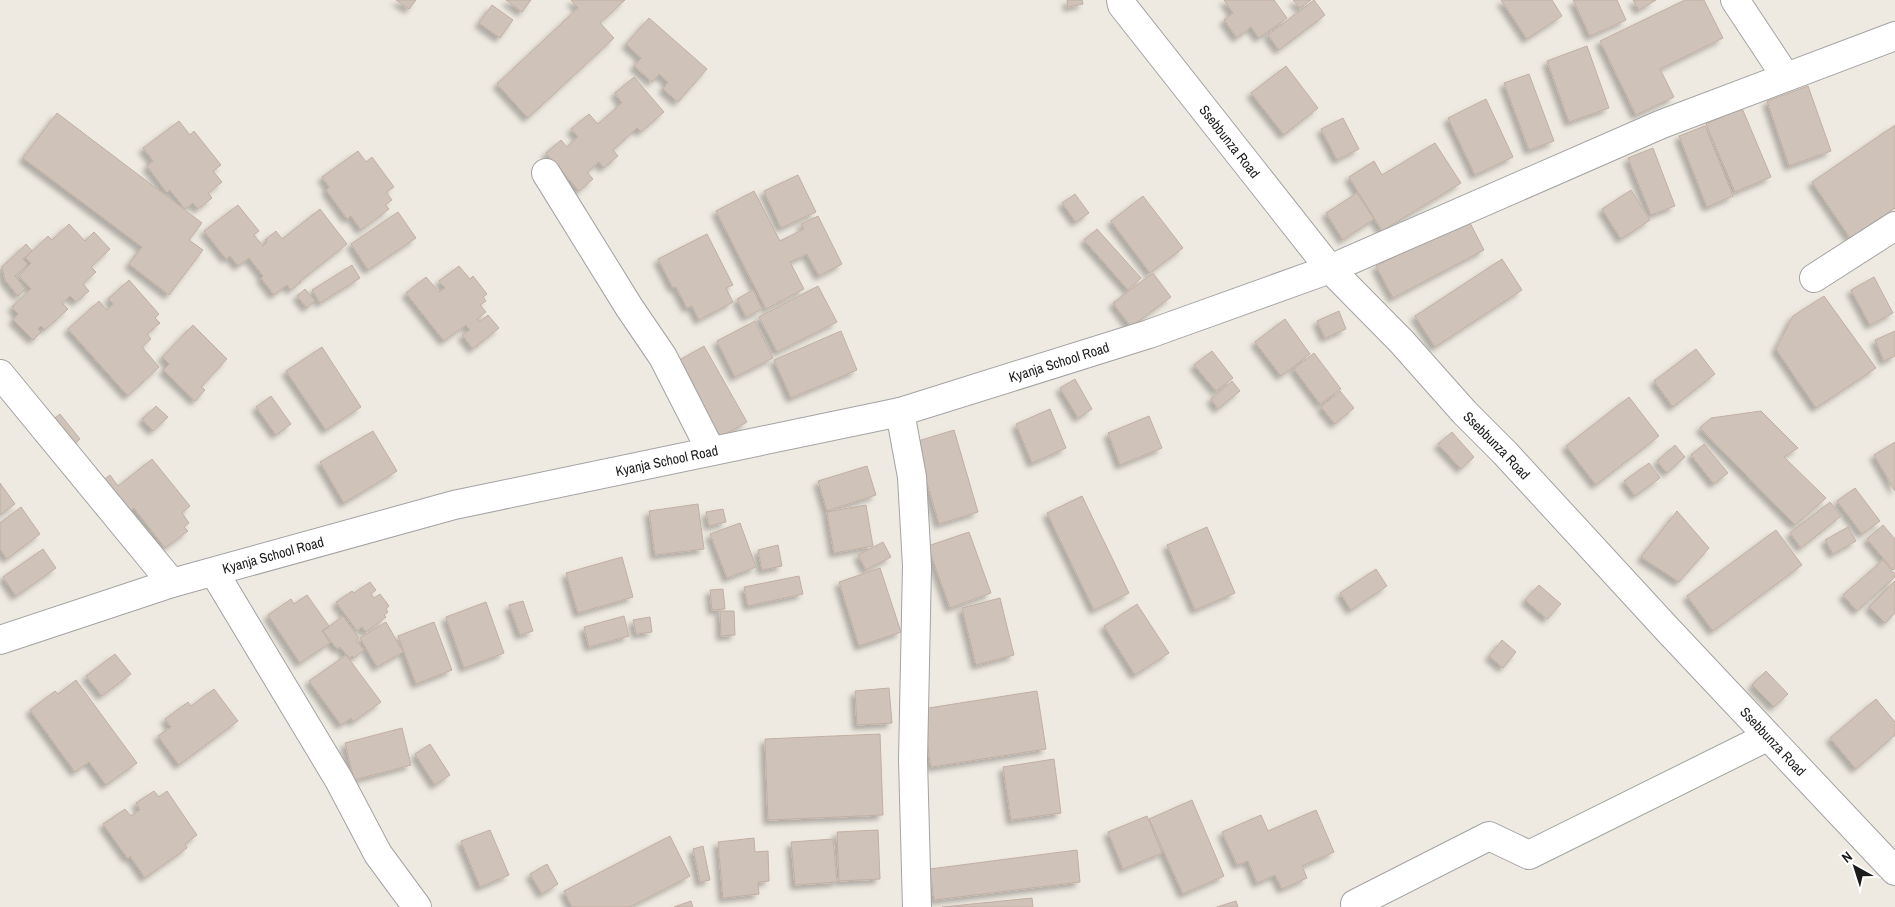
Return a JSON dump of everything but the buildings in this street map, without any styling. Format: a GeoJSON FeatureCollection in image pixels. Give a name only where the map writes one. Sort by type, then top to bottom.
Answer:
{"type":"FeatureCollection","features":[{"type":"Feature","properties":{"kind":"street","name":"Ssebbunza Road"},"geometry":{"type":"LineString","coordinates":[[1121,0],[1122,5],[1330,269],[1401,341],[1465,413],[1506,453],[1768,737],[1895,870]]}},
{"type":"Feature","properties":{"kind":"street"},"geometry":{"type":"LineString","coordinates":[[1735,0],[1786,77]]}},
{"type":"Feature","properties":{"kind":"street","name":"Kyanja School Road"},"geometry":{"type":"LineString","coordinates":[[0,640],[172,584],[454,505],[900,412],[1149,334],[1330,269],[1662,124],[1895,36]]}},
{"type":"Feature","properties":{"kind":"street"},"geometry":{"type":"LineString","coordinates":[[546,174],[662,357],[711,451]]}},
{"type":"Feature","properties":{"kind":"street"},"geometry":{"type":"LineString","coordinates":[[1814,278],[1895,226]]}},
{"type":"Feature","properties":{"kind":"street"},"geometry":{"type":"LineString","coordinates":[[0,374],[172,584]]}},
{"type":"Feature","properties":{"kind":"street"},"geometry":{"type":"LineString","coordinates":[[900,412],[912,477],[917,566],[913,760],[917,907]]}},
{"type":"Feature","properties":{"kind":"street"},"geometry":{"type":"LineString","coordinates":[[214,572],[338,780],[378,854],[417,907]]}},
{"type":"Feature","properties":{"kind":"street"},"geometry":{"type":"LineString","coordinates":[[1355,904],[1489,836],[1529,855],[1768,737]]}}]}
